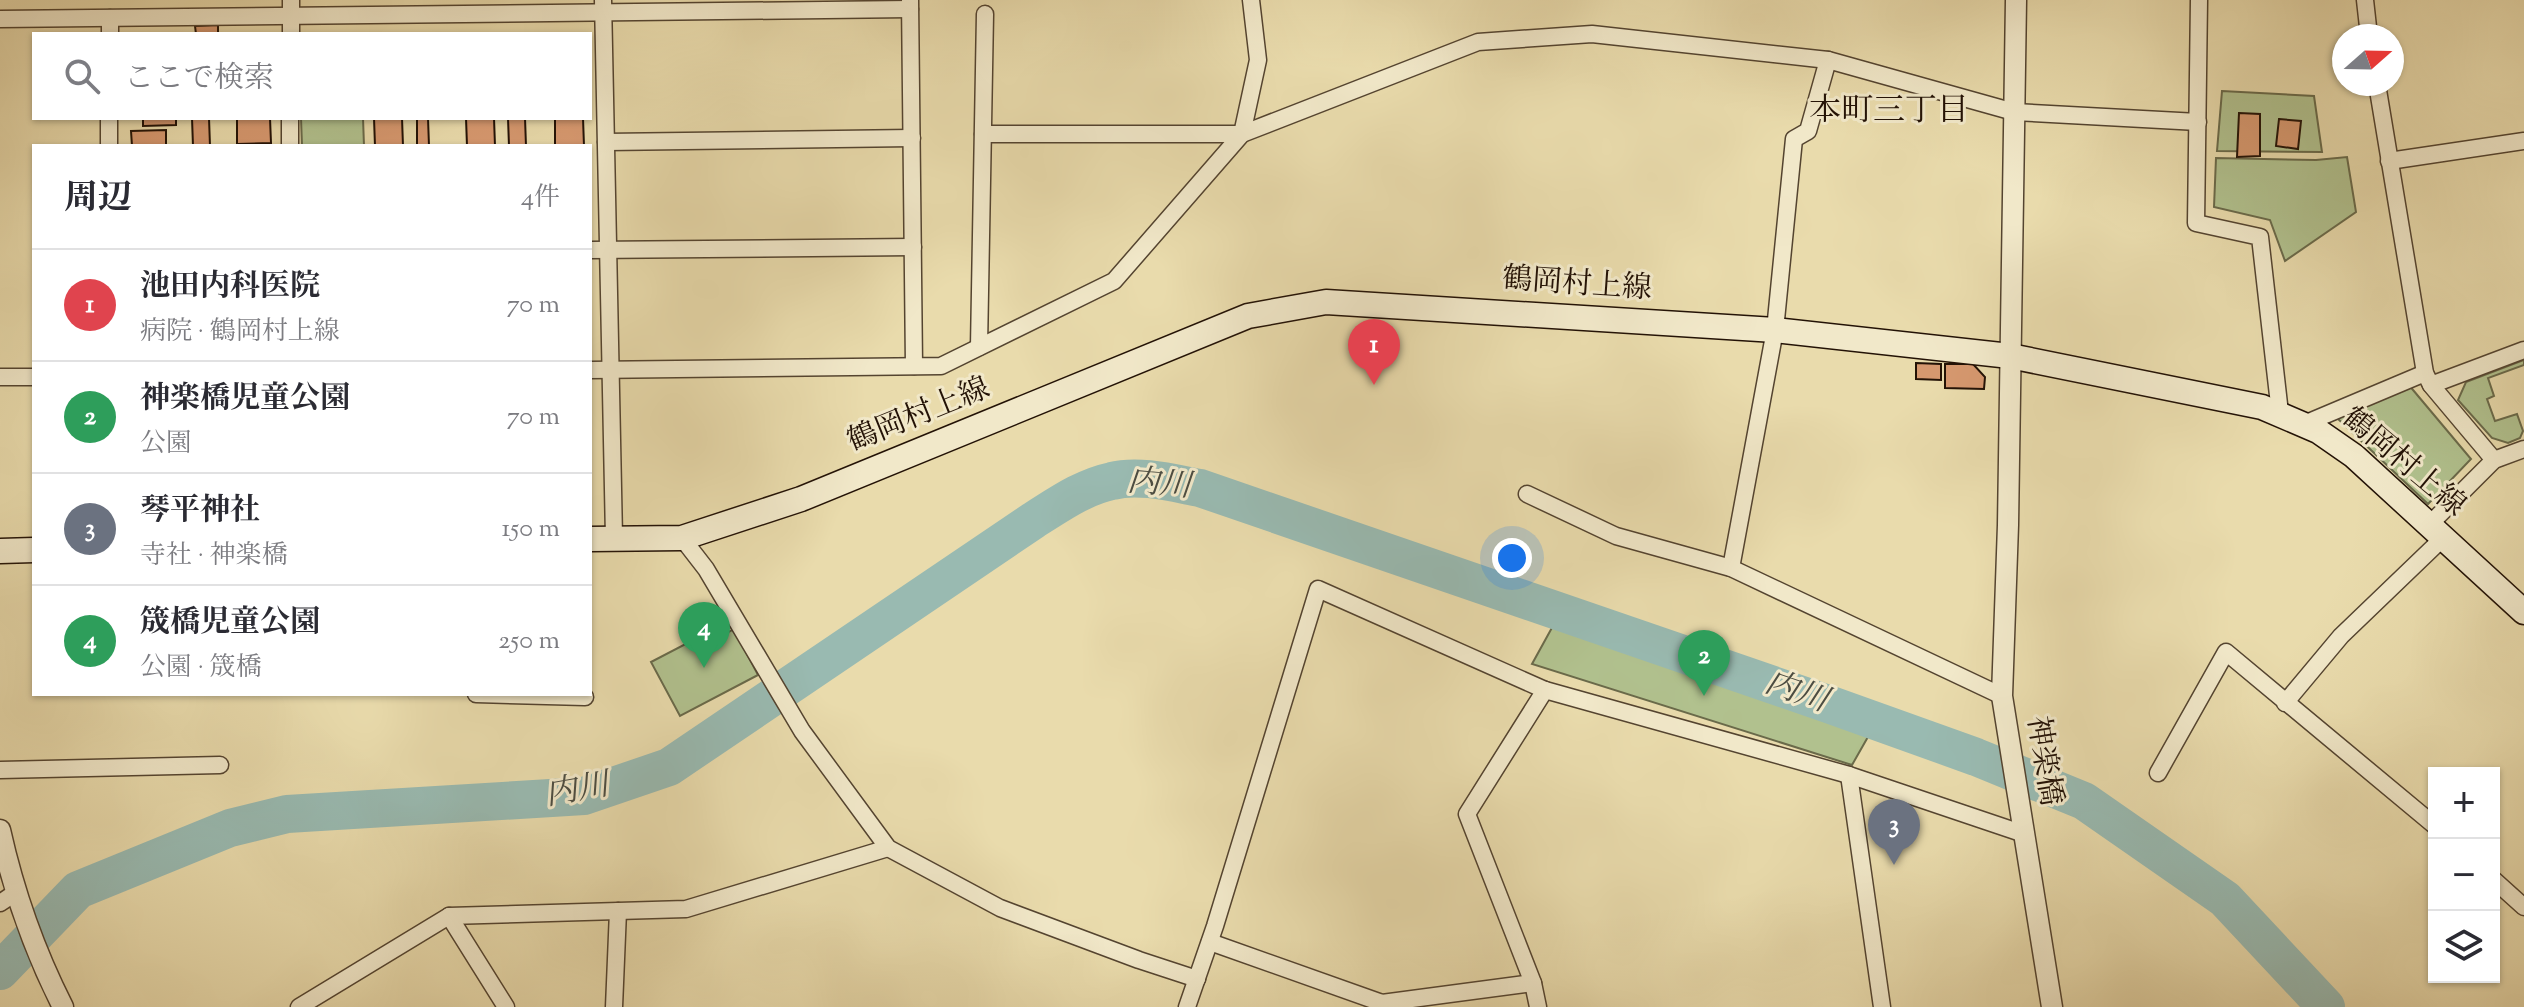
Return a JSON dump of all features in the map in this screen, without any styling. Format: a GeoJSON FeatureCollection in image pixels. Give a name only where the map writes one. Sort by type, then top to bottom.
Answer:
{"type":"FeatureCollection","features":[{"type":"Feature","properties":{"kind":"main road","name":"鶴岡村上線"},"geometry":{"type":"LineString","coordinates":[[602,539],[682,538],[801,499],[1248,316],[1326,302],[1775,330],[2010,356],[2262,407],[2304,424],[2354,456],[2524,612]]}},
{"type":"Feature","properties":{"kind":"main road"},"geometry":{"type":"LineString","coordinates":[[0,551],[32,550]]}},
{"type":"Feature","properties":{"kind":"street"},"geometry":{"type":"LineString","coordinates":[[592,370],[941,366],[1114,281],[1242,134],[1258,60],[1251,0]]}},
{"type":"Feature","properties":{"kind":"street","name":"神楽橋"},"geometry":{"type":"LineString","coordinates":[[2016,0],[2008,525],[2002,696],[2052,1007]]}},
{"type":"Feature","properties":{"kind":"street"},"geometry":{"type":"LineString","coordinates":[[2199,0],[2196,223],[2260,237],[2280,413]]}},
{"type":"Feature","properties":{"kind":"street"},"geometry":{"type":"LineString","coordinates":[[2365,0],[2368,24]]}},
{"type":"Feature","properties":{"kind":"street"},"geometry":{"type":"LineString","coordinates":[[0,19],[110,26],[291,8],[910,4],[914,366]]}},
{"type":"Feature","properties":{"kind":"street"},"geometry":{"type":"LineString","coordinates":[[602,539],[611,369],[603,6]]}},
{"type":"Feature","properties":{"kind":"street"},"geometry":{"type":"LineString","coordinates":[[291,8],[291,32]]}},
{"type":"Feature","properties":{"kind":"street"},"geometry":{"type":"LineString","coordinates":[[979,347],[985,14]]}},
{"type":"Feature","properties":{"kind":"street"},"geometry":{"type":"LineString","coordinates":[[983,134],[1242,134],[1478,42],[1592,34],[1828,60],[2014,112],[2198,122]]}},
{"type":"Feature","properties":{"kind":"street"},"geometry":{"type":"LineString","coordinates":[[1731,568],[1775,330],[1794,139],[1808,131],[1828,60]]}},
{"type":"Feature","properties":{"kind":"street"},"geometry":{"type":"LineString","coordinates":[[2379,96],[2428,379],[2494,460]]}},
{"type":"Feature","properties":{"kind":"street"},"geometry":{"type":"LineString","coordinates":[[109,120],[109,144]]}},
{"type":"Feature","properties":{"kind":"street"},"geometry":{"type":"LineString","coordinates":[[290,120],[290,144]]}},
{"type":"Feature","properties":{"kind":"street"},"geometry":{"type":"LineString","coordinates":[[606,142],[912,138]]}},
{"type":"Feature","properties":{"kind":"street"},"geometry":{"type":"LineString","coordinates":[[2389,161],[2524,141]]}},
{"type":"Feature","properties":{"kind":"street"},"geometry":{"type":"LineString","coordinates":[[592,250],[913,247]]}},
{"type":"Feature","properties":{"kind":"street"},"geometry":{"type":"LineString","coordinates":[[2304,424],[2428,379],[2524,350]]}},
{"type":"Feature","properties":{"kind":"street"},"geometry":{"type":"LineString","coordinates":[[0,377],[32,377]]}},
{"type":"Feature","properties":{"kind":"street"},"geometry":{"type":"LineString","coordinates":[[2285,703],[2494,460],[2524,449]]}},
{"type":"Feature","properties":{"kind":"street"},"geometry":{"type":"LineString","coordinates":[[1527,494],[1616,536],[1731,568],[2002,696]]}},
{"type":"Feature","properties":{"kind":"street"},"geometry":{"type":"LineString","coordinates":[[682,538],[706,569],[802,731],[888,848],[1000,908],[1197,979]]}},
{"type":"Feature","properties":{"kind":"street"},"geometry":{"type":"LineString","coordinates":[[1187,1007],[1210,942],[1318,589],[1545,690],[1849,775],[2024,834]]}},
{"type":"Feature","properties":{"kind":"street"},"geometry":{"type":"LineString","coordinates":[[2158,773],[2226,652],[2428,820]]}},
{"type":"Feature","properties":{"kind":"street"},"geometry":{"type":"LineString","coordinates":[[1538,1007],[1533,983],[1467,814],[1545,690]]}},
{"type":"Feature","properties":{"kind":"street"},"geometry":{"type":"LineString","coordinates":[[549,696],[585,697]]}},
{"type":"Feature","properties":{"kind":"street"},"geometry":{"type":"LineString","coordinates":[[0,770],[220,765]]}},
{"type":"Feature","properties":{"kind":"street"},"geometry":{"type":"LineString","coordinates":[[1849,775],[1882,1007]]}},
{"type":"Feature","properties":{"kind":"street"},"geometry":{"type":"LineString","coordinates":[[0,830],[10,898],[63,1007]]}},
{"type":"Feature","properties":{"kind":"street"},"geometry":{"type":"LineString","coordinates":[[299,1007],[449,916],[686,909],[888,848]]}},
{"type":"Feature","properties":{"kind":"street"},"geometry":{"type":"LineString","coordinates":[[2500,885],[2524,907]]}},
{"type":"Feature","properties":{"kind":"street"},"geometry":{"type":"LineString","coordinates":[[614,1007],[618,911]]}},
{"type":"Feature","properties":{"kind":"street"},"geometry":{"type":"LineString","coordinates":[[449,916],[506,1007]]}},
{"type":"Feature","properties":{"kind":"street"},"geometry":{"type":"LineString","coordinates":[[1210,942],[1382,1003],[1533,983]]}},
{"type":"Feature","properties":{"kind":"green space"},"geometry":{"type":"Polygon","coordinates":[[[2222,91],[2314,96],[2322,152],[2217,151],[2222,91]]]}},
{"type":"Feature","properties":{"kind":"green space"},"geometry":{"type":"Polygon","coordinates":[[[301,120],[363,120],[364,144],[302,144],[301,120]]]}},
{"type":"Feature","properties":{"kind":"green space"},"geometry":{"type":"Polygon","coordinates":[[[2347,157],[2356,212],[2285,261],[2270,220],[2214,207],[2216,158],[2316,160],[2347,157]]]}},
{"type":"Feature","properties":{"kind":"green space"},"geometry":{"type":"Polygon","coordinates":[[[2524,360],[2524,365],[2488,378],[2494,396],[2487,399],[2495,421],[2517,414],[2523,431],[2520,438],[2508,443],[2492,438],[2458,400],[2466,382],[2524,360]]]}},
{"type":"Feature","properties":{"kind":"green space"},"geometry":{"type":"Polygon","coordinates":[[[2408,384],[2471,459],[2428,504],[2336,417],[2408,384]]]}},
{"type":"Feature","properties":{"kind":"green space"},"geometry":{"type":"Polygon","coordinates":[[[1554,624],[1873,728],[1852,765],[1532,664],[1554,624]]]}},
{"type":"Feature","properties":{"kind":"green space"},"geometry":{"type":"Polygon","coordinates":[[[734,629],[758,675],[680,716],[651,662],[697,638],[702,646],[734,629]]]}},
{"type":"Feature","properties":{"kind":"building"},"geometry":{"type":"Polygon","coordinates":[[[218,25],[218,32],[196,32],[195,26],[218,25]]]}},
{"type":"Feature","properties":{"kind":"building"},"geometry":{"type":"Polygon","coordinates":[[[2239,113],[2260,114],[2260,156],[2237,157],[2239,113]]]}},
{"type":"Feature","properties":{"kind":"building"},"geometry":{"type":"Polygon","coordinates":[[[2279,119],[2301,121],[2298,149],[2276,146],[2279,119]]]}},
{"type":"Feature","properties":{"kind":"building"},"geometry":{"type":"Polygon","coordinates":[[[143,120],[176,120],[176,125],[143,126],[143,120]]]}},
{"type":"Feature","properties":{"kind":"building"},"geometry":{"type":"Polygon","coordinates":[[[192,120],[209,120],[210,144],[193,144],[192,120]]]}},
{"type":"Feature","properties":{"kind":"building"},"geometry":{"type":"Polygon","coordinates":[[[237,120],[270,120],[271,143],[237,144],[237,120]]]}},
{"type":"Feature","properties":{"kind":"building"},"geometry":{"type":"Polygon","coordinates":[[[374,120],[402,120],[403,144],[375,144],[374,120]]]}},
{"type":"Feature","properties":{"kind":"building"},"geometry":{"type":"Polygon","coordinates":[[[417,120],[428,120],[429,144],[417,144],[417,120]]]}},
{"type":"Feature","properties":{"kind":"building"},"geometry":{"type":"Polygon","coordinates":[[[466,120],[494,120],[495,144],[467,144],[466,120]]]}},
{"type":"Feature","properties":{"kind":"building"},"geometry":{"type":"Polygon","coordinates":[[[508,120],[525,120],[526,144],[509,144],[508,120]]]}},
{"type":"Feature","properties":{"kind":"building"},"geometry":{"type":"Polygon","coordinates":[[[555,120],[583,120],[584,144],[555,144],[555,120]]]}},
{"type":"Feature","properties":{"kind":"building"},"geometry":{"type":"Polygon","coordinates":[[[166,130],[166,144],[132,144],[131,131],[166,130]]]}},
{"type":"Feature","properties":{"kind":"building"},"geometry":{"type":"Polygon","coordinates":[[[1916,363],[1941,364],[1941,380],[1916,379],[1916,363]]]}},
{"type":"Feature","properties":{"kind":"building"},"geometry":{"type":"Polygon","coordinates":[[[1945,364],[1973,364],[1985,377],[1984,389],[1945,388],[1945,364]]]}},
{"type":"Feature","properties":{"kind":"waterway","name":"内川"},"geometry":{"type":"LineString","coordinates":[[0,971],[78,890],[230,828],[287,814],[584,796],[669,767],[1052,508],[1091,488],[1133,478],[1200,488],[1831,705],[1976,757],[2084,801],[2225,899],[2326,1007]]}},
{"type":"Feature","properties":{"kind":"place","name":"池田内科医院"},"geometry":{"type":"Point","coordinates":[1374,385]}},
{"type":"Feature","properties":{"kind":"place","name":"筬橋児童公園"},"geometry":{"type":"Point","coordinates":[704,668]}},
{"type":"Feature","properties":{"kind":"place","name":"神楽橋児童公園"},"geometry":{"type":"Point","coordinates":[1704,696]}},
{"type":"Feature","properties":{"kind":"place","name":"琴平神社"},"geometry":{"type":"Point","coordinates":[1894,865]}},
{"type":"Feature","properties":{"kind":"district","name":"本町三丁目"},"geometry":{"type":"Point","coordinates":[1889,112]}}]}
